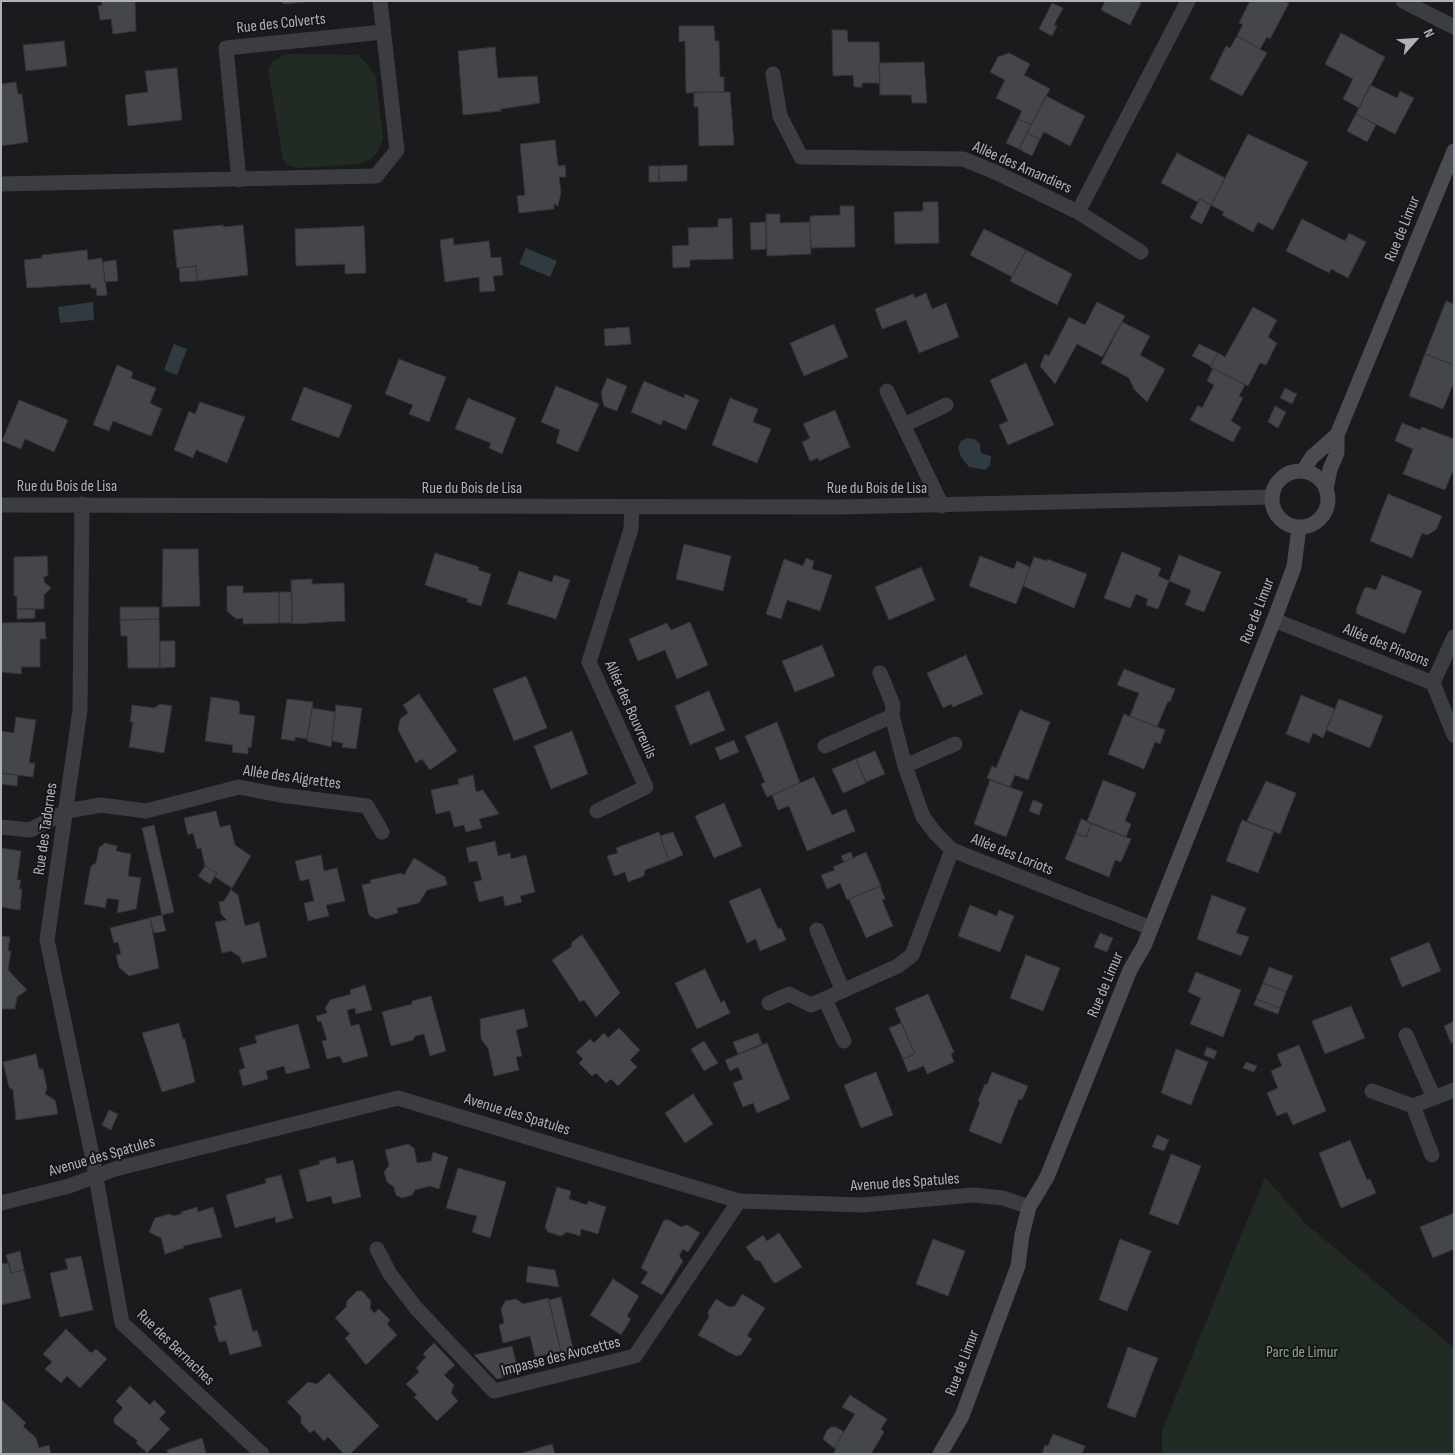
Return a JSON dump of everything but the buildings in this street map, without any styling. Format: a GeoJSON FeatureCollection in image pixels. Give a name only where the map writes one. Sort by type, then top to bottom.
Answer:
{"type":"FeatureCollection","features":[{"type":"Feature","properties":{"kind":"street"},"geometry":{"type":"LineString","coordinates":[[1,184],[376,176],[397,150],[380,1]]}},
{"type":"Feature","properties":{"kind":"street","name":"Allée des Amandiers"},"geometry":{"type":"LineString","coordinates":[[773,74],[780,116],[801,157],[963,159],[995,172],[1078,212],[1188,1]]}},
{"type":"Feature","properties":{"kind":"street"},"geometry":{"type":"LineString","coordinates":[[1403,1],[1454,27]]}},
{"type":"Feature","properties":{"kind":"street","name":"Rue des Colverts"},"geometry":{"type":"LineString","coordinates":[[239,180],[226,48],[383,32]]}},
{"type":"Feature","properties":{"kind":"street","name":"Rue de Limur"},"geometry":{"type":"LineString","coordinates":[[940,1454],[962,1416],[1018,1266],[1022,1235],[1029,1207],[1047,1176],[1130,970],[1151,928],[1274,620],[1294,567],[1299,527],[1308,526],[1322,515],[1326,506],[1326,489],[1330,469],[1337,453],[1337,435],[1454,151]]}},
{"type":"Feature","properties":{"kind":"street"},"geometry":{"type":"LineString","coordinates":[[1078,212],[1141,252]]}},
{"type":"Feature","properties":{"kind":"street","name":"Rue du Bois de Lisa"},"geometry":{"type":"LineString","coordinates":[[887,391],[942,506]]}},
{"type":"Feature","properties":{"kind":"street"},"geometry":{"type":"LineString","coordinates":[[904,425],[946,405]]}},
{"type":"Feature","properties":{"kind":"street"},"geometry":{"type":"LineString","coordinates":[[1302,471],[1312,457],[1337,435]]}},
{"type":"Feature","properties":{"kind":"street"},"geometry":{"type":"LineString","coordinates":[[1299,527],[1283,521],[1276,514],[1272,497],[1278,480],[1294,472],[1302,471],[1317,477],[1326,489]]}},
{"type":"Feature","properties":{"kind":"street","name":"Rue du Bois de Lisa"},"geometry":{"type":"LineString","coordinates":[[1,505],[942,506],[1272,497]]}},
{"type":"Feature","properties":{"kind":"street","name":"Rue des Tadornes"},"geometry":{"type":"LineString","coordinates":[[82,504],[80,710],[47,940],[92,1155]]}},
{"type":"Feature","properties":{"kind":"street","name":"Allée des Bouvreuils"},"geometry":{"type":"LineString","coordinates":[[597,811],[646,787],[589,662],[631,529],[632,507]]}},
{"type":"Feature","properties":{"kind":"street","name":"Allée des Pinsons"},"geometry":{"type":"LineString","coordinates":[[1274,620],[1433,683],[1454,735]]}},
{"type":"Feature","properties":{"kind":"street"},"geometry":{"type":"LineString","coordinates":[[1433,683],[1454,637]]}},
{"type":"Feature","properties":{"kind":"street","name":"Allée des Loriots"},"geometry":{"type":"LineString","coordinates":[[880,673],[893,705],[892,716],[905,766],[923,817],[952,850],[1151,928]]}},
{"type":"Feature","properties":{"kind":"street"},"geometry":{"type":"LineString","coordinates":[[825,746],[892,716]]}},
{"type":"Feature","properties":{"kind":"street"},"geometry":{"type":"LineString","coordinates":[[905,766],[955,744]]}},
{"type":"Feature","properties":{"kind":"street","name":"Allée des Aigrettes"},"geometry":{"type":"LineString","coordinates":[[67,811],[101,805],[146,811],[239,786],[280,795],[367,806],[382,832]]}},
{"type":"Feature","properties":{"kind":"street"},"geometry":{"type":"LineString","coordinates":[[1,826],[30,830],[67,811]]}},
{"type":"Feature","properties":{"kind":"street"},"geometry":{"type":"LineString","coordinates":[[769,1003],[789,994],[811,1005],[898,966],[912,955],[952,850]]}},
{"type":"Feature","properties":{"kind":"street"},"geometry":{"type":"LineString","coordinates":[[818,930],[843,991]]}},
{"type":"Feature","properties":{"kind":"street"},"geometry":{"type":"LineString","coordinates":[[825,999],[844,1041]]}},
{"type":"Feature","properties":{"kind":"street"},"geometry":{"type":"LineString","coordinates":[[1406,1035],[1434,1098]]}},
{"type":"Feature","properties":{"kind":"street"},"geometry":{"type":"LineString","coordinates":[[1372,1091],[1413,1106],[1454,1090]]}},
{"type":"Feature","properties":{"kind":"street","name":"Avenue des Spatules"},"geometry":{"type":"LineString","coordinates":[[1,1202],[69,1186],[115,1169],[398,1098],[739,1201],[863,1205],[973,1195],[1003,1198],[1029,1207]]}},
{"type":"Feature","properties":{"kind":"street"},"geometry":{"type":"LineString","coordinates":[[1413,1106],[1432,1155]]}},
{"type":"Feature","properties":{"kind":"street","name":"Rue des Bernaches"},"geometry":{"type":"LineString","coordinates":[[92,1155],[122,1324],[262,1454]]}},
{"type":"Feature","properties":{"kind":"street","name":"Impasse des Avocettes"},"geometry":{"type":"LineString","coordinates":[[377,1249],[390,1274],[416,1308],[494,1391],[635,1356],[739,1201]]}},
{"type":"Feature","properties":{"kind":"green space"},"geometry":{"type":"Polygon","coordinates":[[[287,54],[358,55],[367,64],[376,77],[383,139],[378,151],[371,159],[360,164],[298,168],[289,166],[283,160],[268,69],[274,60],[287,54]]]}},
{"type":"Feature","properties":{"kind":"green space","name":"Parc de Limur"},"geometry":{"type":"Polygon","coordinates":[[[1265,1177],[1306,1224],[1454,1348],[1454,1454],[1162,1454],[1162,1430],[1265,1177]]]}},
{"type":"Feature","properties":{"kind":"shaded area"},"geometry":{"type":"Polygon","coordinates":[[[526,248],[557,261],[550,277],[519,264],[526,248]]]}},
{"type":"Feature","properties":{"kind":"shaded area"},"geometry":{"type":"Polygon","coordinates":[[[93,302],[94,320],[60,323],[58,307],[93,302]]]}},
{"type":"Feature","properties":{"kind":"shaded area"},"geometry":{"type":"Polygon","coordinates":[[[174,344],[187,349],[177,375],[164,370],[174,344]]]}},
{"type":"Feature","properties":{"kind":"shaded area"},"geometry":{"type":"Polygon","coordinates":[[[967,438],[974,439],[980,444],[981,453],[991,456],[990,465],[985,470],[969,467],[961,457],[958,448],[961,441],[967,438]]]}}]}
